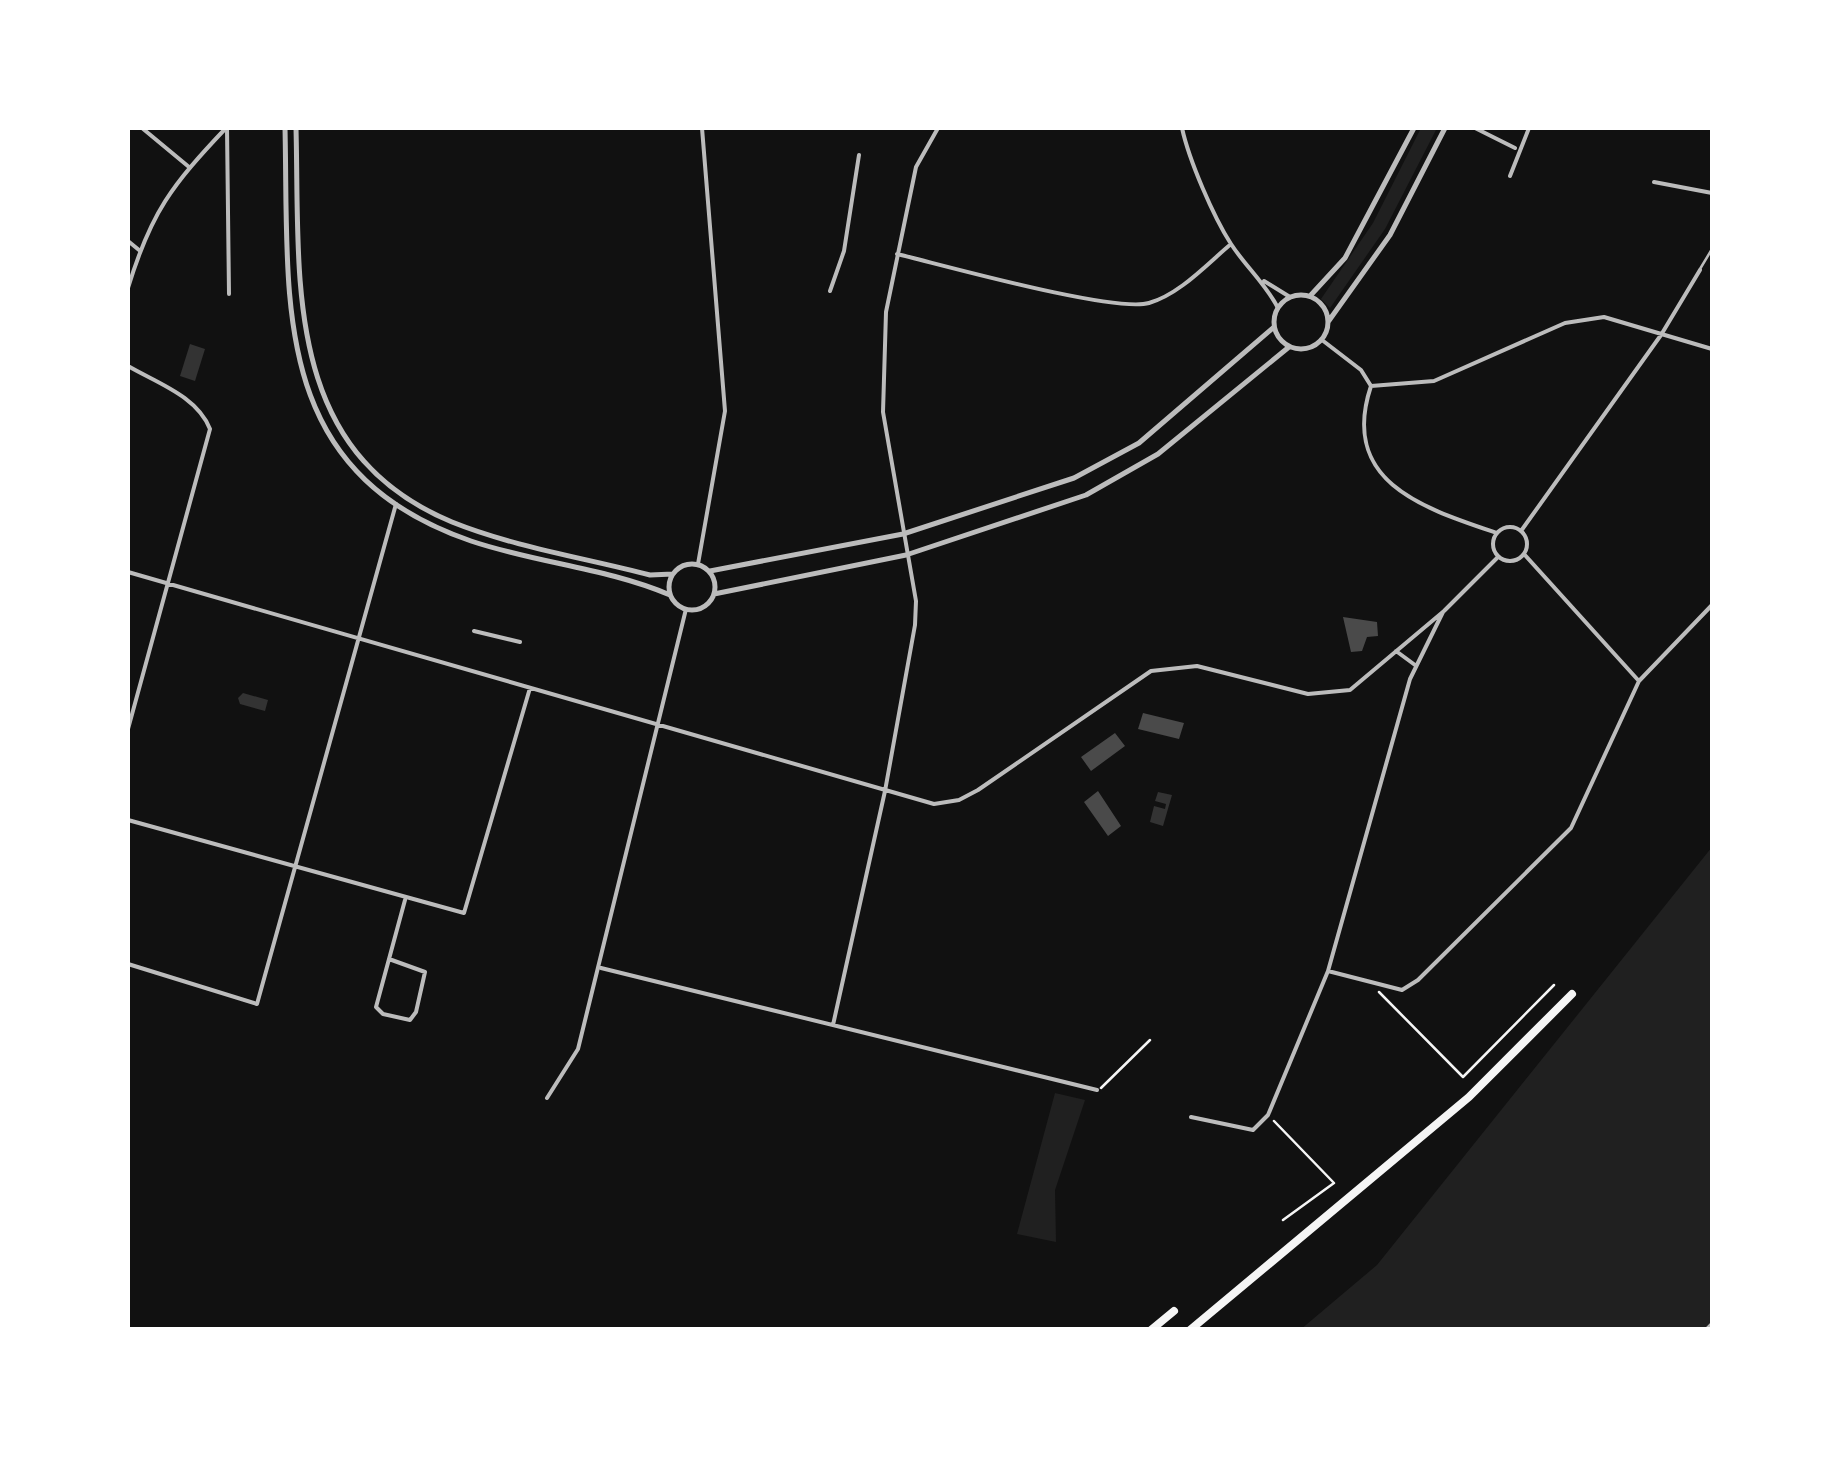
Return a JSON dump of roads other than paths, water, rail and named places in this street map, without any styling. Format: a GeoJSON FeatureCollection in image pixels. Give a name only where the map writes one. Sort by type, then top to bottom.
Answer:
{"type":"FeatureCollection","features":[{"type":"Feature","properties":{"kind":"highway"},"geometry":{"type":"LineString","coordinates":[[1190,1330],[1469,1097],[1572,994]]}},
{"type":"Feature","properties":{"kind":"highway"},"geometry":{"type":"LineString","coordinates":[[1151,1330],[1174,1311]]}},
{"type":"Feature","properties":{"kind":"street"},"geometry":{"type":"LineString","coordinates":[[142,128],[189,167]]}},
{"type":"Feature","properties":{"kind":"street"},"geometry":{"type":"LineString","coordinates":[[128,288],[139,250],[161,201],[227,128]]}},
{"type":"Feature","properties":{"kind":"street"},"geometry":{"type":"LineString","coordinates":[[227,128],[229,294]]}},
{"type":"Feature","properties":{"kind":"street"},"geometry":{"type":"LineString","coordinates":[[285,128],[289,314],[303,382],[336,445],[355,468],[396,504],[475,542],[670,594],[686,610],[700,609],[714,594],[906,555],[1112,483],[1158,454],[1289,347],[1306,349],[1322,340],[1328,322],[1390,235],[1445,128]]}},
{"type":"Feature","properties":{"kind":"street"},"geometry":{"type":"LineString","coordinates":[[296,128],[300,314],[314,376],[345,437],[384,480],[453,522],[650,575],[672,574],[686,564],[698,564],[710,571],[903,534],[1104,464],[1172,416],[1274,327],[1278,308],[1290,297]]}},
{"type":"Feature","properties":{"kind":"street"},"geometry":{"type":"LineString","coordinates":[[698,564],[726,410],[702,128]]}},
{"type":"Feature","properties":{"kind":"street"},"geometry":{"type":"LineString","coordinates":[[833,1025],[885,791],[915,625],[916,601],[884,412],[886,312],[916,167],[938,128]]}},
{"type":"Feature","properties":{"kind":"street"},"geometry":{"type":"LineString","coordinates":[[1182,128],[1186,146],[1231,244],[1264,281],[1278,308]]}},
{"type":"Feature","properties":{"kind":"street"},"geometry":{"type":"LineString","coordinates":[[1310,296],[1346,258],[1414,128]]}},
{"type":"Feature","properties":{"kind":"street"},"geometry":{"type":"LineString","coordinates":[[1475,128],[1517,149]]}},
{"type":"Feature","properties":{"kind":"street"},"geometry":{"type":"LineString","coordinates":[[1510,176],[1517,149],[1529,128]]}},
{"type":"Feature","properties":{"kind":"street"},"geometry":{"type":"LineString","coordinates":[[830,291],[844,252],[859,154]]}},
{"type":"Feature","properties":{"kind":"street"},"geometry":{"type":"LineString","coordinates":[[1654,182],[1712,193]]}},
{"type":"Feature","properties":{"kind":"street"},"geometry":{"type":"LineString","coordinates":[[128,241],[139,250]]}},
{"type":"Feature","properties":{"kind":"street"},"geometry":{"type":"LineString","coordinates":[[897,254],[1108,302],[1144,305],[1172,292],[1231,244]]}},
{"type":"Feature","properties":{"kind":"street"},"geometry":{"type":"LineString","coordinates":[[1521,531],[1661,335],[1700,270]]}},
{"type":"Feature","properties":{"kind":"street"},"geometry":{"type":"LineString","coordinates":[[1264,281],[1290,297],[1310,296],[1324,308],[1328,322]]}},
{"type":"Feature","properties":{"kind":"street"},"geometry":{"type":"LineString","coordinates":[[1370,386],[1434,381],[1565,323],[1604,317],[1712,349]]}},
{"type":"Feature","properties":{"kind":"street"},"geometry":{"type":"LineString","coordinates":[[1274,327],[1289,347]]}},
{"type":"Feature","properties":{"kind":"street"},"geometry":{"type":"LineString","coordinates":[[1322,340],[1362,370],[1370,386],[1361,434],[1381,470],[1420,504],[1497,533],[1510,527],[1521,531],[1527,544],[1524,554],[1515,561],[1498,557]]}},
{"type":"Feature","properties":{"kind":"street"},"geometry":{"type":"LineString","coordinates":[[128,366],[193,404],[204,413],[210,429],[128,729]]}},
{"type":"Feature","properties":{"kind":"street"},"geometry":{"type":"LineString","coordinates":[[128,964],[258,1004],[396,504]]}},
{"type":"Feature","properties":{"kind":"street"},"geometry":{"type":"LineString","coordinates":[[1497,533],[1493,547],[1498,557]]}},
{"type":"Feature","properties":{"kind":"street"},"geometry":{"type":"LineString","coordinates":[[1524,554],[1639,681]]}},
{"type":"Feature","properties":{"kind":"street"},"geometry":{"type":"LineString","coordinates":[[128,572],[934,804],[959,800],[1151,671],[1197,666],[1324,696],[1362,683],[1498,557]]}},
{"type":"Feature","properties":{"kind":"street"},"geometry":{"type":"LineString","coordinates":[[710,571],[714,594]]}},
{"type":"Feature","properties":{"kind":"street"},"geometry":{"type":"LineString","coordinates":[[670,594],[672,574]]}},
{"type":"Feature","properties":{"kind":"street"},"geometry":{"type":"LineString","coordinates":[[1328,971],[1402,990],[1418,980],[1571,828],[1639,681],[1712,605]]}},
{"type":"Feature","properties":{"kind":"street"},"geometry":{"type":"LineString","coordinates":[[546,1098],[578,1049],[686,610]]}},
{"type":"Feature","properties":{"kind":"street"},"geometry":{"type":"LineString","coordinates":[[1190,1117],[1246,1130],[1259,1126],[1268,1115],[1328,971],[1415,665],[1444,610]]}},
{"type":"Feature","properties":{"kind":"street"},"geometry":{"type":"LineString","coordinates":[[474,631],[520,642]]}},
{"type":"Feature","properties":{"kind":"street"},"geometry":{"type":"LineString","coordinates":[[1407,640],[1420,652]]}},
{"type":"Feature","properties":{"kind":"street"},"geometry":{"type":"LineString","coordinates":[[1396,651],[1415,665]]}},
{"type":"Feature","properties":{"kind":"street"},"geometry":{"type":"LineString","coordinates":[[128,820],[453,914],[464,913],[530,688]]}},
{"type":"Feature","properties":{"kind":"street"},"geometry":{"type":"LineString","coordinates":[[389,959],[425,972],[416,1012],[410,1020],[383,1014],[376,1007],[389,959],[405,900]]}},
{"type":"Feature","properties":{"kind":"street"},"geometry":{"type":"LineString","coordinates":[[600,968],[1097,1090]]}},
{"type":"Feature","properties":{"kind":"lane"},"geometry":{"type":"LineString","coordinates":[[1700,270],[1712,249]]}},
{"type":"Feature","properties":{"kind":"lane"},"geometry":{"type":"LineString","coordinates":[[1705,1330],[1712,1323]]}}]}
